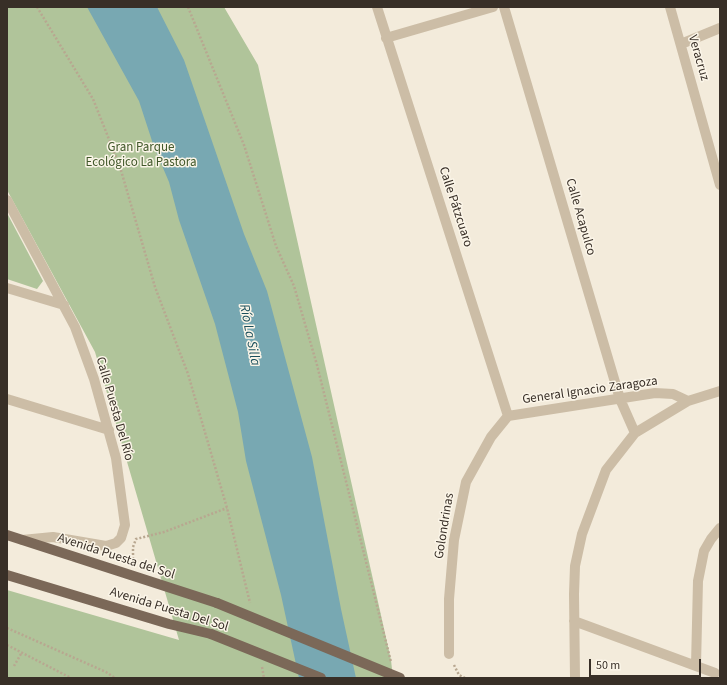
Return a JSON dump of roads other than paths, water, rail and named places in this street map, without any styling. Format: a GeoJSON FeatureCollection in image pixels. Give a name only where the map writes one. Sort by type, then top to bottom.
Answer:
{"type":"FeatureCollection","features":[{"type":"Feature","properties":{"kind":"main road","name":"Avenida Puesta del Sol"},"geometry":{"type":"LineString","coordinates":[[7,536],[217,603]]}},
{"type":"Feature","properties":{"kind":"main road","name":"Avenida Puesta Del Sol"},"geometry":{"type":"LineString","coordinates":[[7,575],[169,624],[211,634],[321,678]]}},
{"type":"Feature","properties":{"kind":"main road","name":"Avenida Puesta Del Sol"},"geometry":{"type":"LineString","coordinates":[[217,603],[400,678]]}},
{"type":"Feature","properties":{"kind":"street","name":"Calle Pátzcuaro"},"geometry":{"type":"LineString","coordinates":[[377,7],[508,416]]}},
{"type":"Feature","properties":{"kind":"street"},"geometry":{"type":"LineString","coordinates":[[386,38],[493,7]]}},
{"type":"Feature","properties":{"kind":"street","name":"Calle Acapulco"},"geometry":{"type":"LineString","coordinates":[[504,7],[620,400],[635,433]]}},
{"type":"Feature","properties":{"kind":"street","name":"Veracruz"},"geometry":{"type":"LineString","coordinates":[[670,7],[720,185]]}},
{"type":"Feature","properties":{"kind":"street"},"geometry":{"type":"LineString","coordinates":[[681,44],[720,28]]}},
{"type":"Feature","properties":{"kind":"street","name":"Calle Puesta Del Río"},"geometry":{"type":"LineString","coordinates":[[7,200],[75,327],[109,430],[116,458],[123,500],[125,525],[122,538],[116,543],[106,546],[53,537],[21,540]]}},
{"type":"Feature","properties":{"kind":"street"},"geometry":{"type":"LineString","coordinates":[[7,288],[64,305]]}},
{"type":"Feature","properties":{"kind":"street"},"geometry":{"type":"LineString","coordinates":[[576,678],[574,621],[575,566],[582,534],[606,470],[635,433],[688,401],[720,391]]}},
{"type":"Feature","properties":{"kind":"street","name":"General Ignacio Zaragoza"},"geometry":{"type":"LineString","coordinates":[[508,416],[664,393],[673,394],[688,401]]}},
{"type":"Feature","properties":{"kind":"street"},"geometry":{"type":"LineString","coordinates":[[7,399],[109,430]]}},
{"type":"Feature","properties":{"kind":"street","name":"Golondrinas"},"geometry":{"type":"LineString","coordinates":[[449,654],[449,599],[454,540],[466,482],[491,438],[508,416]]}},
{"type":"Feature","properties":{"kind":"street"},"geometry":{"type":"LineString","coordinates":[[696,665],[698,581],[704,551],[720,528]]}},
{"type":"Feature","properties":{"kind":"street"},"geometry":{"type":"LineString","coordinates":[[574,621],[715,673]]}},
{"type":"Feature","properties":{"kind":"water","name":"Río La Silla"},"geometry":{"type":"Polygon","coordinates":[[[87,7],[157,7],[184,60],[244,234],[267,291],[312,457],[341,609],[356,678],[299,678],[281,595],[246,461],[238,412],[215,324],[179,220],[169,182],[154,147],[139,101],[87,7]]]}},
{"type":"Feature","properties":{"kind":"park label","name":"Gran Parque Ecológico La Pastora"},"geometry":{"type":"Point","coordinates":[141,156]}}]}
